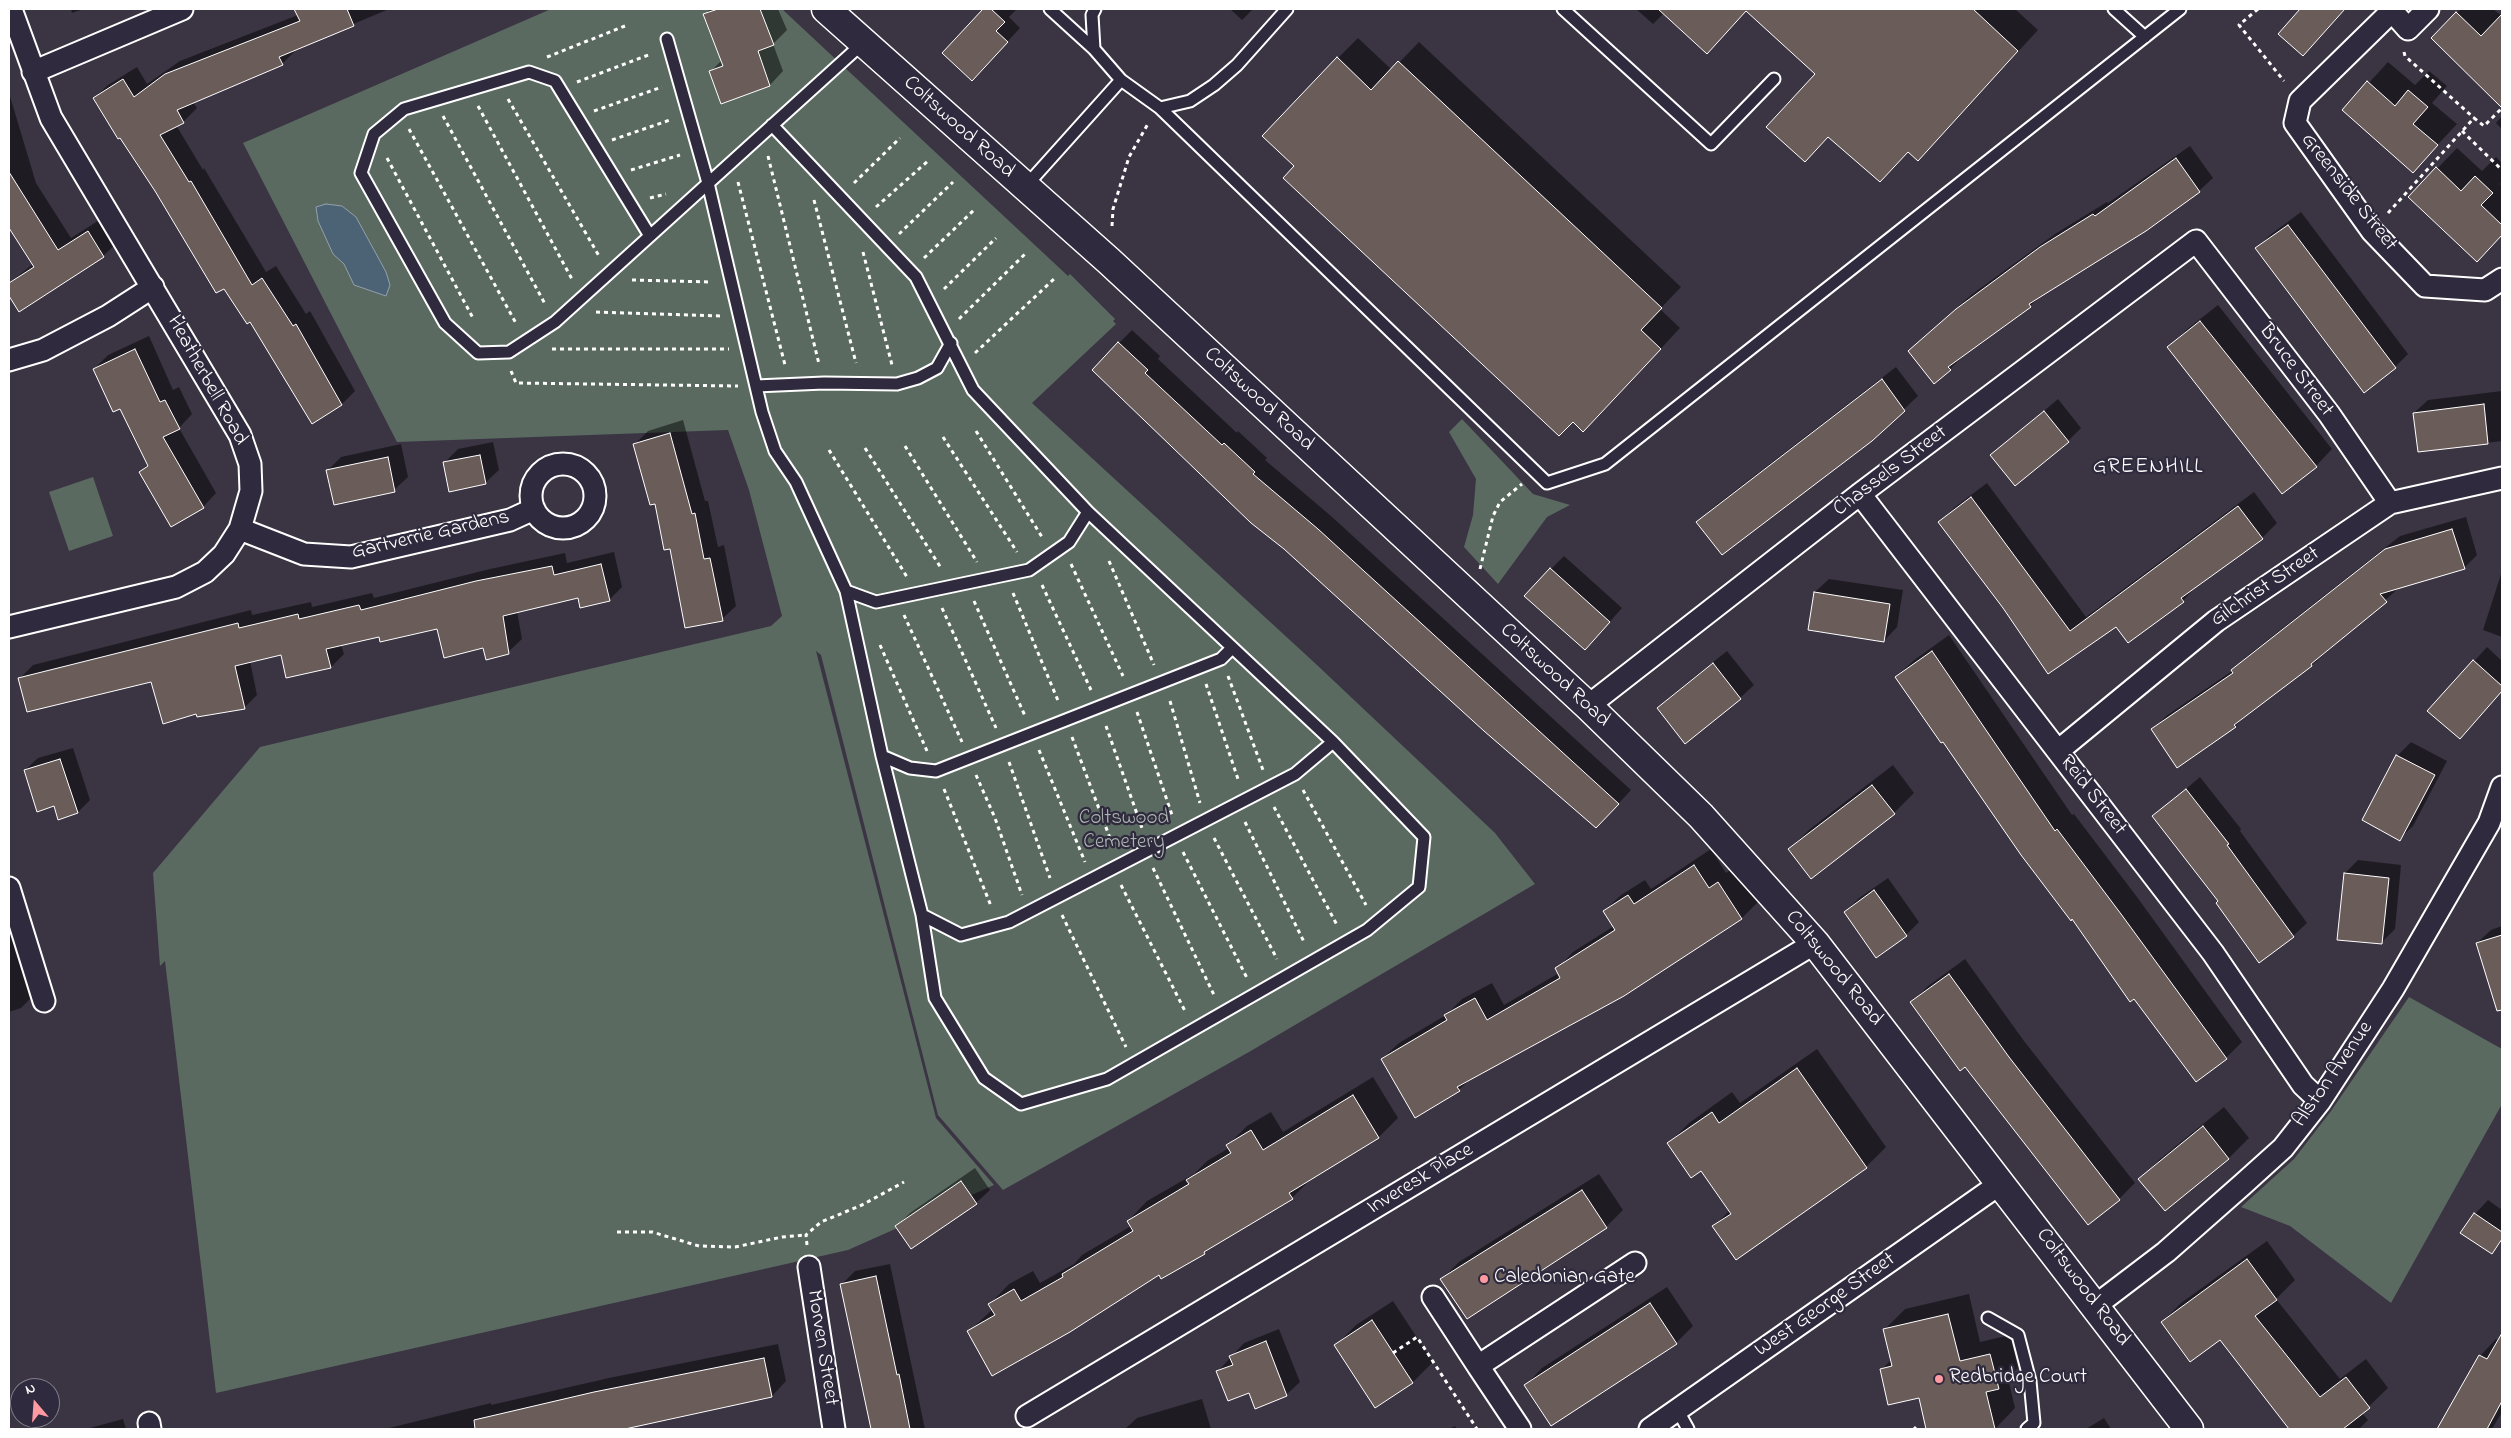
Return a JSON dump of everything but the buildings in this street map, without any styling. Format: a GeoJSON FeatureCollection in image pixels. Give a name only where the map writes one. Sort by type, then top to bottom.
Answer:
{"type":"FeatureCollection","features":[{"type":"Feature","properties":{"kind":"main road","name":"Coltswood Road"},"geometry":{"type":"LineString","coordinates":[[826,9],[1024,188],[1109,261],[1588,706],[1701,816],[1815,943],[2189,1429]]}},
{"type":"Feature","properties":{"kind":"street","name":"Heatherbell Road"},"geometry":{"type":"LineString","coordinates":[[9,627],[176,587],[206,572],[224,554],[240,529],[252,491],[250,464],[240,435],[51,118],[11,9]]}},
{"type":"Feature","properties":{"kind":"street"},"geometry":{"type":"LineString","coordinates":[[33,72],[182,9]]}},
{"type":"Feature","properties":{"kind":"street"},"geometry":{"type":"LineString","coordinates":[[2392,11],[2408,29],[2428,9]]}},
{"type":"Feature","properties":{"kind":"street","name":"Greenside Street"},"geometry":{"type":"LineString","coordinates":[[2392,11],[2300,101],[2295,123],[2372,230],[2425,286],[2484,290],[2502,279]]}},
{"type":"Feature","properties":{"kind":"street","name":"Chassels Street"},"geometry":{"type":"LineString","coordinates":[[1588,706],[1860,494],[2196,241]]}},
{"type":"Feature","properties":{"kind":"street","name":"Bruce Street"},"geometry":{"type":"LineString","coordinates":[[2196,241],[2329,414],[2390,503]]}},
{"type":"Feature","properties":{"kind":"street"},"geometry":{"type":"LineString","coordinates":[[9,360],[43,350],[108,316],[153,287]]}},
{"type":"Feature","properties":{"kind":"street","name":"Gilchrist Street"},"geometry":{"type":"LineString","coordinates":[[2058,751],[2216,621],[2390,503],[2502,478]]}},
{"type":"Feature","properties":{"kind":"street","name":"Reid Street"},"geometry":{"type":"LineString","coordinates":[[1860,494],[2213,953],[2303,1085],[2320,1101]]}},
{"type":"Feature","properties":{"kind":"street","name":"Gartverrie Gardens"},"geometry":{"type":"LineString","coordinates":[[240,529],[304,554],[350,557],[510,520],[534,510]]}},
{"type":"Feature","properties":{"kind":"street","name":"Alston Avenue"},"geometry":{"type":"LineString","coordinates":[[2095,1306],[2166,1252],[2249,1179],[2283,1148],[2320,1101],[2495,827],[2502,787]]}},
{"type":"Feature","properties":{"kind":"street"},"geometry":{"type":"LineString","coordinates":[[9,888],[44,1001]]}},
{"type":"Feature","properties":{"kind":"street","name":"Inveresk Place"},"geometry":{"type":"LineString","coordinates":[[1027,1416],[1815,943]]}},
{"type":"Feature","properties":{"kind":"street","name":"West George Street"},"geometry":{"type":"LineString","coordinates":[[1650,1429],[1683,1420],[2001,1183]]}},
{"type":"Feature","properties":{"kind":"street"},"geometry":{"type":"LineString","coordinates":[[1478,1366],[1635,1263]]}},
{"type":"Feature","properties":{"kind":"street","name":"Morven Street"},"geometry":{"type":"LineString","coordinates":[[809,1267],[834,1429]]}},
{"type":"Feature","properties":{"kind":"street"},"geometry":{"type":"LineString","coordinates":[[1433,1297],[1520,1429]]}},
{"type":"Feature","properties":{"kind":"lane"},"geometry":{"type":"LineString","coordinates":[[1050,9],[1094,49],[1121,80],[1160,108],[1547,483],[1605,464],[2180,9]]}},
{"type":"Feature","properties":{"kind":"lane"},"geometry":{"type":"LineString","coordinates":[[1094,49],[1092,15],[1095,9]]}},
{"type":"Feature","properties":{"kind":"lane"},"geometry":{"type":"LineString","coordinates":[[1160,108],[1190,102],[1214,85],[1237,65],[1286,9]]}},
{"type":"Feature","properties":{"kind":"lane"},"geometry":{"type":"LineString","coordinates":[[1563,9],[1711,144],[1774,79]]}},
{"type":"Feature","properties":{"kind":"lane"},"geometry":{"type":"LineString","coordinates":[[2114,9],[2144,37]]}},
{"type":"Feature","properties":{"kind":"lane"},"geometry":{"type":"LineString","coordinates":[[668,43],[708,183],[756,386],[774,451],[796,482],[846,591],[882,756],[922,915],[935,998],[984,1078],[1022,1104],[1106,1079],[1367,930],[1419,887],[1424,837],[1333,742],[1088,512],[973,390],[916,277],[772,125]]}},
{"type":"Feature","properties":{"kind":"lane"},"geometry":{"type":"LineString","coordinates":[[650,236],[555,81],[529,72],[404,110],[374,134],[361,173],[445,323],[478,353],[509,352],[555,322],[582,298],[609,273],[650,236],[734,159],[863,43]]}},
{"type":"Feature","properties":{"kind":"lane"},"geometry":{"type":"LineString","coordinates":[[1024,188],[1121,80]]}},
{"type":"Feature","properties":{"kind":"lane"},"geometry":{"type":"LineString","coordinates":[[756,386],[824,383],[897,384],[918,378],[937,368],[950,343]]}},
{"type":"Feature","properties":{"kind":"lane"},"geometry":{"type":"LineString","coordinates":[[846,591],[876,602],[1028,570],[1069,542],[1088,512]]}},
{"type":"Feature","properties":{"kind":"lane"},"geometry":{"type":"LineString","coordinates":[[882,756],[910,768],[936,771],[1221,659],[1232,648]]}},
{"type":"Feature","properties":{"kind":"lane"},"geometry":{"type":"LineString","coordinates":[[922,915],[961,934],[1009,922],[1295,774],[1333,742]]}},
{"type":"Feature","properties":{"kind":"lane"},"geometry":{"type":"LineString","coordinates":[[1988,1318],[2018,1334],[2030,1381],[2034,1423],[2027,1429]]}},
{"type":"Feature","properties":{"kind":"path"},"geometry":{"type":"LineString","coordinates":[[2258,9],[2239,25],[2300,101]]}},
{"type":"Feature","properties":{"kind":"path"},"geometry":{"type":"LineString","coordinates":[[2392,11],[2405,56],[2474,118],[2484,126],[2502,108]]}},
{"type":"Feature","properties":{"kind":"path"},"geometry":{"type":"LineString","coordinates":[[534,74],[542,59],[625,26]]}},
{"type":"Feature","properties":{"kind":"path"},"geometry":{"type":"LineString","coordinates":[[561,90],[668,43]]}},
{"type":"Feature","properties":{"kind":"path"},"geometry":{"type":"LineString","coordinates":[[498,82],[609,273],[624,280],[731,282]]}},
{"type":"Feature","properties":{"kind":"path"},"geometry":{"type":"LineString","coordinates":[[577,117],[679,82]]}},
{"type":"Feature","properties":{"kind":"path"},"geometry":{"type":"LineString","coordinates":[[470,90],[582,298],[592,312],[739,316]]}},
{"type":"Feature","properties":{"kind":"path"},"geometry":{"type":"LineString","coordinates":[[435,100],[555,322]]}},
{"type":"Feature","properties":{"kind":"path"},"geometry":{"type":"LineString","coordinates":[[1109,261],[1113,209],[1129,158],[1142,131],[1160,108]]}},
{"type":"Feature","properties":{"kind":"path"},"geometry":{"type":"LineString","coordinates":[[400,113],[526,341],[548,348],[747,349]]}},
{"type":"Feature","properties":{"kind":"path"},"geometry":{"type":"LineString","coordinates":[[596,147],[688,113]]}},
{"type":"Feature","properties":{"kind":"path"},"geometry":{"type":"LineString","coordinates":[[2372,230],[2474,118]]}},
{"type":"Feature","properties":{"kind":"path"},"geometry":{"type":"LineString","coordinates":[[2462,131],[2502,170]]}},
{"type":"Feature","properties":{"kind":"path"},"geometry":{"type":"LineString","coordinates":[[762,134],[824,383]]}},
{"type":"Feature","properties":{"kind":"path"},"geometry":{"type":"LineString","coordinates":[[840,197],[900,138]]}},
{"type":"Feature","properties":{"kind":"path"},"geometry":{"type":"LineString","coordinates":[[614,177],[698,149]]}},
{"type":"Feature","properties":{"kind":"path"},"geometry":{"type":"LineString","coordinates":[[734,159],[741,196],[790,386]]}},
{"type":"Feature","properties":{"kind":"path"},"geometry":{"type":"LineString","coordinates":[[897,384],[863,250],[862,220],[928,160]]}},
{"type":"Feature","properties":{"kind":"path"},"geometry":{"type":"LineString","coordinates":[[823,179],[812,191],[861,384]]}},
{"type":"Feature","properties":{"kind":"path"},"geometry":{"type":"LineString","coordinates":[[886,246],[953,182]]}},
{"type":"Feature","properties":{"kind":"path"},"geometry":{"type":"LineString","coordinates":[[910,271],[974,210]]}},
{"type":"Feature","properties":{"kind":"path"},"geometry":{"type":"LineString","coordinates":[[930,303],[996,238]]}},
{"type":"Feature","properties":{"kind":"path"},"geometry":{"type":"LineString","coordinates":[[945,332],[1025,254]]}},
{"type":"Feature","properties":{"kind":"path"},"geometry":{"type":"LineString","coordinates":[[961,366],[1055,278]]}},
{"type":"Feature","properties":{"kind":"path"},"geometry":{"type":"LineString","coordinates":[[976,431],[1052,553],[1069,561],[1131,694],[1182,849],[1256,994]]}},
{"type":"Feature","properties":{"kind":"path"},"geometry":{"type":"LineString","coordinates":[[905,446],[987,578]]}},
{"type":"Feature","properties":{"kind":"path"},"geometry":{"type":"LineString","coordinates":[[865,448],[952,586]]}},
{"type":"Feature","properties":{"kind":"path"},"geometry":{"type":"LineString","coordinates":[[829,450],[917,593]]}},
{"type":"Feature","properties":{"kind":"path"},"geometry":{"type":"LineString","coordinates":[[1473,600],[1493,516],[1500,502],[1534,471]]}},
{"type":"Feature","properties":{"kind":"path"},"geometry":{"type":"LineString","coordinates":[[1006,574],[1066,720],[1120,864],[1119,880],[1194,1029]]}},
{"type":"Feature","properties":{"kind":"path"},"geometry":{"type":"LineString","coordinates":[[933,590],[1003,744],[1062,915],[1134,1063]]}},
{"type":"Feature","properties":{"kind":"path"},"geometry":{"type":"LineString","coordinates":[[1221,659],[1269,787],[1272,803],[1346,943]]}},
{"type":"Feature","properties":{"kind":"path"},"geometry":{"type":"LineString","coordinates":[[1295,774],[1376,922]]}},
{"type":"Feature","properties":{"kind":"path"},"geometry":{"type":"LineString","coordinates":[[1205,820],[1286,976]]}},
{"type":"Feature","properties":{"kind":"path"},"geometry":{"type":"LineString","coordinates":[[617,1232],[652,1232],[699,1246],[735,1248],[782,1237],[806,1235],[821,1222],[862,1205],[904,1182]]}},
{"type":"Feature","properties":{"kind":"path"},"geometry":{"type":"LineString","coordinates":[[806,1235],[809,1267]]}},
{"type":"Feature","properties":{"kind":"path"},"geometry":{"type":"LineString","coordinates":[[1393,1353],[1417,1337],[1477,1429]]}},
{"type":"Feature","properties":{"kind":"green space","name":"Coltswood Cemetery"},"geometry":{"type":"Polygon","coordinates":[[[551,9],[782,9],[1068,276],[1070,274],[1115,319],[1113,321],[1116,324],[1032,403],[1317,665],[1495,833],[1535,884],[1249,1052],[1003,1190],[938,1115],[821,655],[816,651],[936,1118],[994,1185],[848,1250],[216,1393],[165,961],[160,966],[153,873],[260,747],[771,626],[782,616],[749,490],[728,430],[397,442],[243,143],[551,9]]]}},
{"type":"Feature","properties":{"kind":"green space"},"geometry":{"type":"Polygon","coordinates":[[[1462,419],[1533,494],[1570,505],[1547,517],[1498,584],[1464,547],[1473,515],[1476,479],[1449,432],[1462,419]]]}},
{"type":"Feature","properties":{"kind":"green space"},"geometry":{"type":"Polygon","coordinates":[[[93,477],[113,536],[69,551],[49,492],[93,477]]]}},
{"type":"Feature","properties":{"kind":"green space"},"geometry":{"type":"Polygon","coordinates":[[[2409,997],[2502,1049],[2502,1104],[2391,1303],[2290,1226],[2241,1207],[2294,1159],[2331,1111],[2409,997]]]}},
{"type":"Feature","properties":{"kind":"water"},"geometry":{"type":"Polygon","coordinates":[[[326,204],[342,206],[356,217],[386,272],[390,285],[386,296],[354,285],[344,264],[333,254],[318,221],[316,207],[326,204]]]}},
{"type":"Feature","properties":{"kind":"place","name":"Caledonian Gate"},"geometry":{"type":"Point","coordinates":[1484,1279]}},
{"type":"Feature","properties":{"kind":"place","name":"Redbridge Court"},"geometry":{"type":"Point","coordinates":[1939,1379]}},
{"type":"Feature","properties":{"kind":"district","name":"GREENHILL"},"geometry":{"type":"Point","coordinates":[2148,468]}}]}
